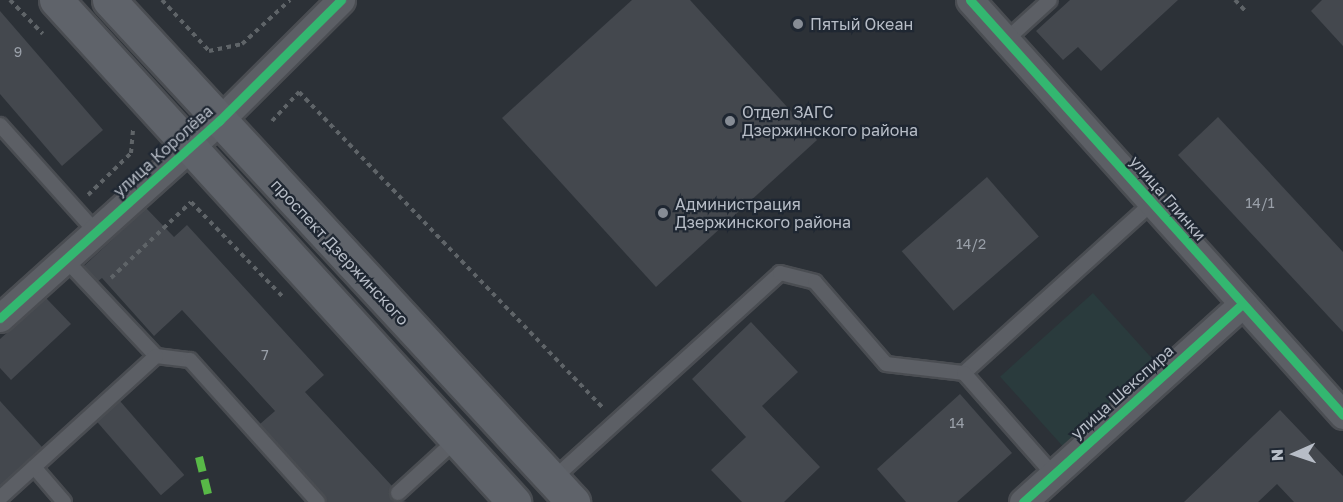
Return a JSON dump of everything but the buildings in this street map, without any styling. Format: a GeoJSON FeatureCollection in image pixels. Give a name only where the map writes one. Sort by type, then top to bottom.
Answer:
{"type":"FeatureCollection","features":[{"type":"Feature","properties":{"kind":"main road"},"geometry":{"type":"LineString","coordinates":[[56,0],[514,502]]}},
{"type":"Feature","properties":{"kind":"main road","name":"проспект Дзержинского"},"geometry":{"type":"LineString","coordinates":[[109,0],[562,491]]}},
{"type":"Feature","properties":{"kind":"street","name":"улица Королёва"},"geometry":{"type":"LineString","coordinates":[[0,318],[219,121],[341,0]]}},
{"type":"Feature","properties":{"kind":"street","name":"улица Глинки"},"geometry":{"type":"LineString","coordinates":[[970,0],[1153,202],[1240,305],[1343,415]]}},
{"type":"Feature","properties":{"kind":"street","name":"улица Шекспира"},"geometry":{"type":"LineString","coordinates":[[1023,502],[1240,305]]}},
{"type":"Feature","properties":{"kind":"lane"},"geometry":{"type":"LineString","coordinates":[[1006,40],[1050,0]]}},
{"type":"Feature","properties":{"kind":"lane"},"geometry":{"type":"LineString","coordinates":[[0,125],[95,231]]}},
{"type":"Feature","properties":{"kind":"lane"},"geometry":{"type":"LineString","coordinates":[[964,373],[1153,202]]}},
{"type":"Feature","properties":{"kind":"lane"},"geometry":{"type":"LineString","coordinates":[[65,259],[156,357],[190,360],[318,502]]}},
{"type":"Feature","properties":{"kind":"lane"},"geometry":{"type":"LineString","coordinates":[[562,491],[616,422],[780,273],[815,282],[886,364],[964,373],[1053,474]]}},
{"type":"Feature","properties":{"kind":"lane"},"geometry":{"type":"LineString","coordinates":[[0,498],[156,357]]}},
{"type":"Feature","properties":{"kind":"lane"},"geometry":{"type":"LineString","coordinates":[[398,493],[456,440]]}},
{"type":"Feature","properties":{"kind":"lane"},"geometry":{"type":"LineString","coordinates":[[34,467],[64,502]]}},
{"type":"Feature","properties":{"kind":"path"},"geometry":{"type":"LineString","coordinates":[[10,0],[51,42]]}},
{"type":"Feature","properties":{"kind":"path"},"geometry":{"type":"LineString","coordinates":[[162,0],[209,51],[242,44],[290,0]]}},
{"type":"Feature","properties":{"kind":"path"},"geometry":{"type":"LineString","coordinates":[[1235,0],[1246,12]]}},
{"type":"Feature","properties":{"kind":"path"},"geometry":{"type":"LineString","coordinates":[[272,121],[299,92],[616,422]]}},
{"type":"Feature","properties":{"kind":"path"},"geometry":{"type":"LineString","coordinates":[[75,207],[131,153],[133,127],[124,118]]}},
{"type":"Feature","properties":{"kind":"path"},"geometry":{"type":"LineString","coordinates":[[96,292],[191,202]]}},
{"type":"Feature","properties":{"kind":"shaded area"},"geometry":{"type":"Polygon","coordinates":[[[1093,293],[1157,364],[1064,447],[1000,377],[1093,293]]]}},
{"type":"Feature","properties":{"kind":"marked path"},"geometry":{"type":"LineString","coordinates":[[199,457],[210,502]]}},
{"type":"Feature","properties":{"kind":"cycle path"},"geometry":{"type":"LineString","coordinates":[[0,318],[219,121],[341,0]]}},
{"type":"Feature","properties":{"kind":"cycle path"},"geometry":{"type":"LineString","coordinates":[[970,0],[1343,415]]}},
{"type":"Feature","properties":{"kind":"cycle path"},"geometry":{"type":"LineString","coordinates":[[1023,502],[1241,305]]}},
{"type":"Feature","properties":{"kind":"place","name":"Пятый Океан"},"geometry":{"type":"Point","coordinates":[798,24]}},
{"type":"Feature","properties":{"kind":"place","name":"Отдел ЗАГС Дзержинского района"},"geometry":{"type":"Point","coordinates":[730,121]}},
{"type":"Feature","properties":{"kind":"place","name":"Администрация Дзержинского района"},"geometry":{"type":"Point","coordinates":[663,213]}}]}
